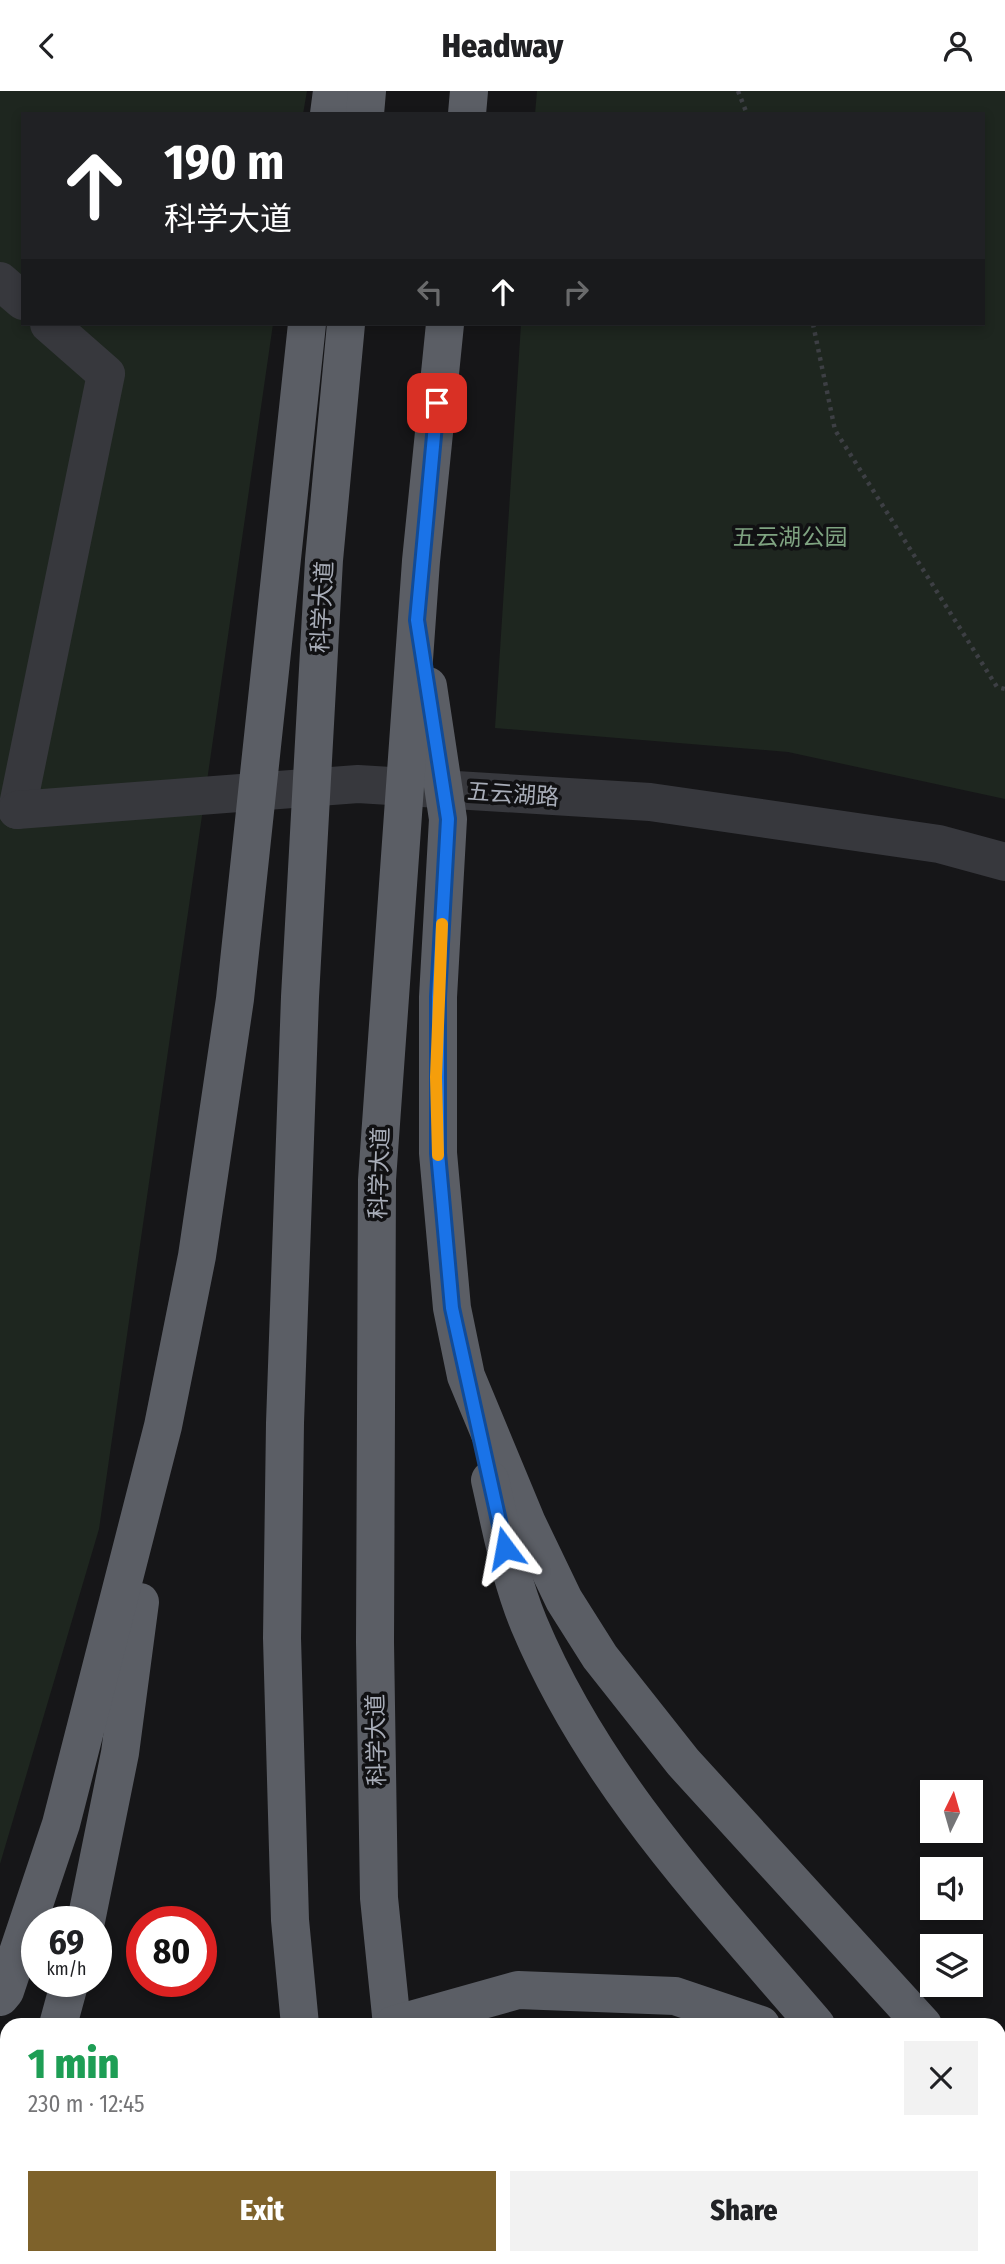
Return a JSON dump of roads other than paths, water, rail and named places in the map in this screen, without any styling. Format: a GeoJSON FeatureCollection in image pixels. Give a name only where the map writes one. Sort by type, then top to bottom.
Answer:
{"type":"FeatureCollection","features":[{"type":"Feature","properties":{"kind":"highway"},"geometry":{"type":"LineString","coordinates":[[329,112],[332,91]]}},
{"type":"Feature","properties":{"kind":"highway"},"geometry":{"type":"LineString","coordinates":[[365,112],[368,91]]}},
{"type":"Feature","properties":{"kind":"highway"},"geometry":{"type":"LineString","coordinates":[[467,112],[469,91]]}},
{"type":"Feature","properties":{"kind":"highway"},"geometry":{"type":"LineString","coordinates":[[0,1997],[61,1824],[163,1426],[197,1256],[235,999],[307,326]]}},
{"type":"Feature","properties":{"kind":"highway","name":"科学大道"},"geometry":{"type":"LineString","coordinates":[[299,2018],[290,1920],[282,1638],[285,1423],[300,997],[324,560],[346,326]]}},
{"type":"Feature","properties":{"kind":"highway","name":"科学大道"},"geometry":{"type":"LineString","coordinates":[[392,2018],[379,1898],[375,1642],[377,1179],[421,561],[445,326]]}},
{"type":"Feature","properties":{"kind":"highway"},"geometry":{"type":"LineString","coordinates":[[417,620],[448,819],[436,1077],[440,1178],[452,1308],[513,1573],[528,1622],[564,1699],[602,1761],[657,1841],[810,2018]]}},
{"type":"Feature","properties":{"kind":"highway"},"geometry":{"type":"LineString","coordinates":[[466,1376],[548,1567],[564,1600],[600,1657],[683,1762],[917,2018]]}},
{"type":"Feature","properties":{"kind":"highway"},"geometry":{"type":"LineString","coordinates":[[89,1906],[120,1753],[163,1426]]}},
{"type":"Feature","properties":{"kind":"highway"},"geometry":{"type":"LineString","coordinates":[[418,2018],[518,1990],[676,1996],[740,2018]]}},
{"type":"Feature","properties":{"kind":"highway"},"geometry":{"type":"LineString","coordinates":[[60,2018],[66,1997]]}},
{"type":"Feature","properties":{"kind":"street"},"geometry":{"type":"LineString","coordinates":[[0,281],[21,299]]}},
{"type":"Feature","properties":{"kind":"street","name":"五云湖路"},"geometry":{"type":"LineString","coordinates":[[51,326],[106,374],[17,810],[372,785],[650,802],[939,844],[1005,862]]}},
{"type":"Feature","properties":{"kind":"park label","name":"五云湖公园"},"geometry":{"type":"Point","coordinates":[790,537]}}]}
